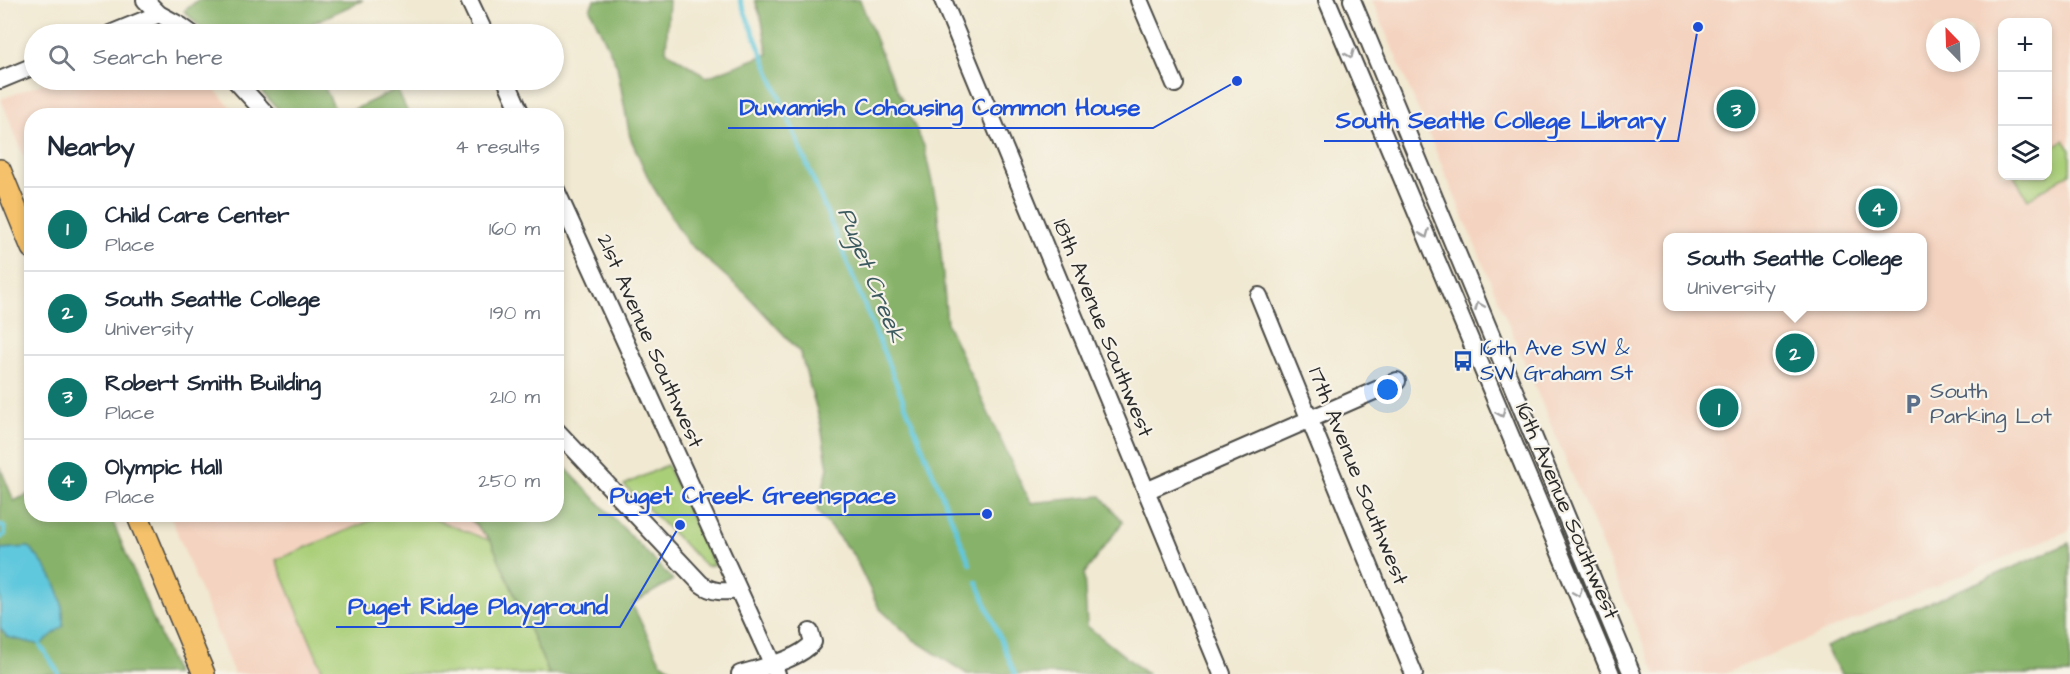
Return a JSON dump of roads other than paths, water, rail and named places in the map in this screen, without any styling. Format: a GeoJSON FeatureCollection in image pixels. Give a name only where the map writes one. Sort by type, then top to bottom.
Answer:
{"type":"FeatureCollection","features":[{"type":"Feature","properties":{"kind":"main road"},"geometry":{"type":"LineString","coordinates":[[0,170],[24,228]]}},
{"type":"Feature","properties":{"kind":"main road"},"geometry":{"type":"LineString","coordinates":[[140,522],[204,674]]}},
{"type":"Feature","properties":{"kind":"street"},"geometry":{"type":"LineString","coordinates":[[145,0],[159,14],[178,24]]}},
{"type":"Feature","properties":{"kind":"street"},"geometry":{"type":"LineString","coordinates":[[469,0],[480,24]]}},
{"type":"Feature","properties":{"kind":"street","name":"18th Avenue Southwest"},"geometry":{"type":"LineString","coordinates":[[943,0],[1222,674]]}},
{"type":"Feature","properties":{"kind":"street"},"geometry":{"type":"LineString","coordinates":[[1139,0],[1175,84]]}},
{"type":"Feature","properties":{"kind":"street","name":"16th Avenue Southwest"},"geometry":{"type":"LineString","coordinates":[[1327,0],[1611,674]]}},
{"type":"Feature","properties":{"kind":"street","name":"16th Avenue Southwest"},"geometry":{"type":"LineString","coordinates":[[1352,0],[1632,674]]}},
{"type":"Feature","properties":{"kind":"street"},"geometry":{"type":"LineString","coordinates":[[134,24],[159,14]]}},
{"type":"Feature","properties":{"kind":"street"},"geometry":{"type":"LineString","coordinates":[[0,80],[24,70]]}},
{"type":"Feature","properties":{"kind":"street"},"geometry":{"type":"LineString","coordinates":[[244,90],[261,108]]}},
{"type":"Feature","properties":{"kind":"street"},"geometry":{"type":"LineString","coordinates":[[510,90],[518,108]]}},
{"type":"Feature","properties":{"kind":"street","name":"21st Avenue Southwest"},"geometry":{"type":"LineString","coordinates":[[564,207],[775,669]]}},
{"type":"Feature","properties":{"kind":"street","name":"17th Avenue Southwest"},"geometry":{"type":"LineString","coordinates":[[1259,296],[1414,674]]}},
{"type":"Feature","properties":{"kind":"street"},"geometry":{"type":"LineString","coordinates":[[1146,491],[1397,381]]}},
{"type":"Feature","properties":{"kind":"street"},"geometry":{"type":"LineString","coordinates":[[564,438],[701,584],[715,591],[738,590]]}},
{"type":"Feature","properties":{"kind":"street"},"geometry":{"type":"LineString","coordinates":[[740,674],[775,669],[808,648],[813,642],[810,632]]}},
{"type":"Feature","properties":{"kind":"water"},"geometry":{"type":"Polygon","coordinates":[[[29,547],[50,574],[62,603],[63,626],[40,645],[7,637],[0,628],[0,549],[29,547]]]}},
{"type":"Feature","properties":{"kind":"waterway","name":"Puget Creek"},"geometry":{"type":"LineString","coordinates":[[740,0],[970,564]]}},
{"type":"Feature","properties":{"kind":"waterway"},"geometry":{"type":"LineString","coordinates":[[0,525],[4,527],[5,534],[0,538]]}},
{"type":"Feature","properties":{"kind":"waterway","name":"Puget Creek"},"geometry":{"type":"LineString","coordinates":[[977,582],[1015,674]]}},
{"type":"Feature","properties":{"kind":"waterway"},"geometry":{"type":"LineString","coordinates":[[40,645],[58,674]]}},
{"type":"Feature","properties":{"kind":"place","name":"South Seattle College Library"},"geometry":{"type":"Point","coordinates":[1698,27]}},
{"type":"Feature","properties":{"kind":"place","name":"Duwamish Cohousing Common House"},"geometry":{"type":"Point","coordinates":[1237,81]}},
{"type":"Feature","properties":{"kind":"place","name":"Robert Smith Building"},"geometry":{"type":"Point","coordinates":[1736,109]}},
{"type":"Feature","properties":{"kind":"place","name":"Olympic Hall"},"geometry":{"type":"Point","coordinates":[1878,208]}},
{"type":"Feature","properties":{"kind":"place","name":"South Seattle College"},"geometry":{"type":"Point","coordinates":[1795,353]}},
{"type":"Feature","properties":{"kind":"place","name":"16th Ave SW & SW Graham St"},"geometry":{"type":"Point","coordinates":[1463,361]}},
{"type":"Feature","properties":{"kind":"place","name":"South Parking Lot"},"geometry":{"type":"Point","coordinates":[1913,404]}},
{"type":"Feature","properties":{"kind":"place","name":"Child Care Center"},"geometry":{"type":"Point","coordinates":[1719,408]}},
{"type":"Feature","properties":{"kind":"place","name":"Puget Creek Greenspace"},"geometry":{"type":"Point","coordinates":[987,514]}},
{"type":"Feature","properties":{"kind":"place","name":"Puget Ridge Playground"},"geometry":{"type":"Point","coordinates":[680,525]}}]}
